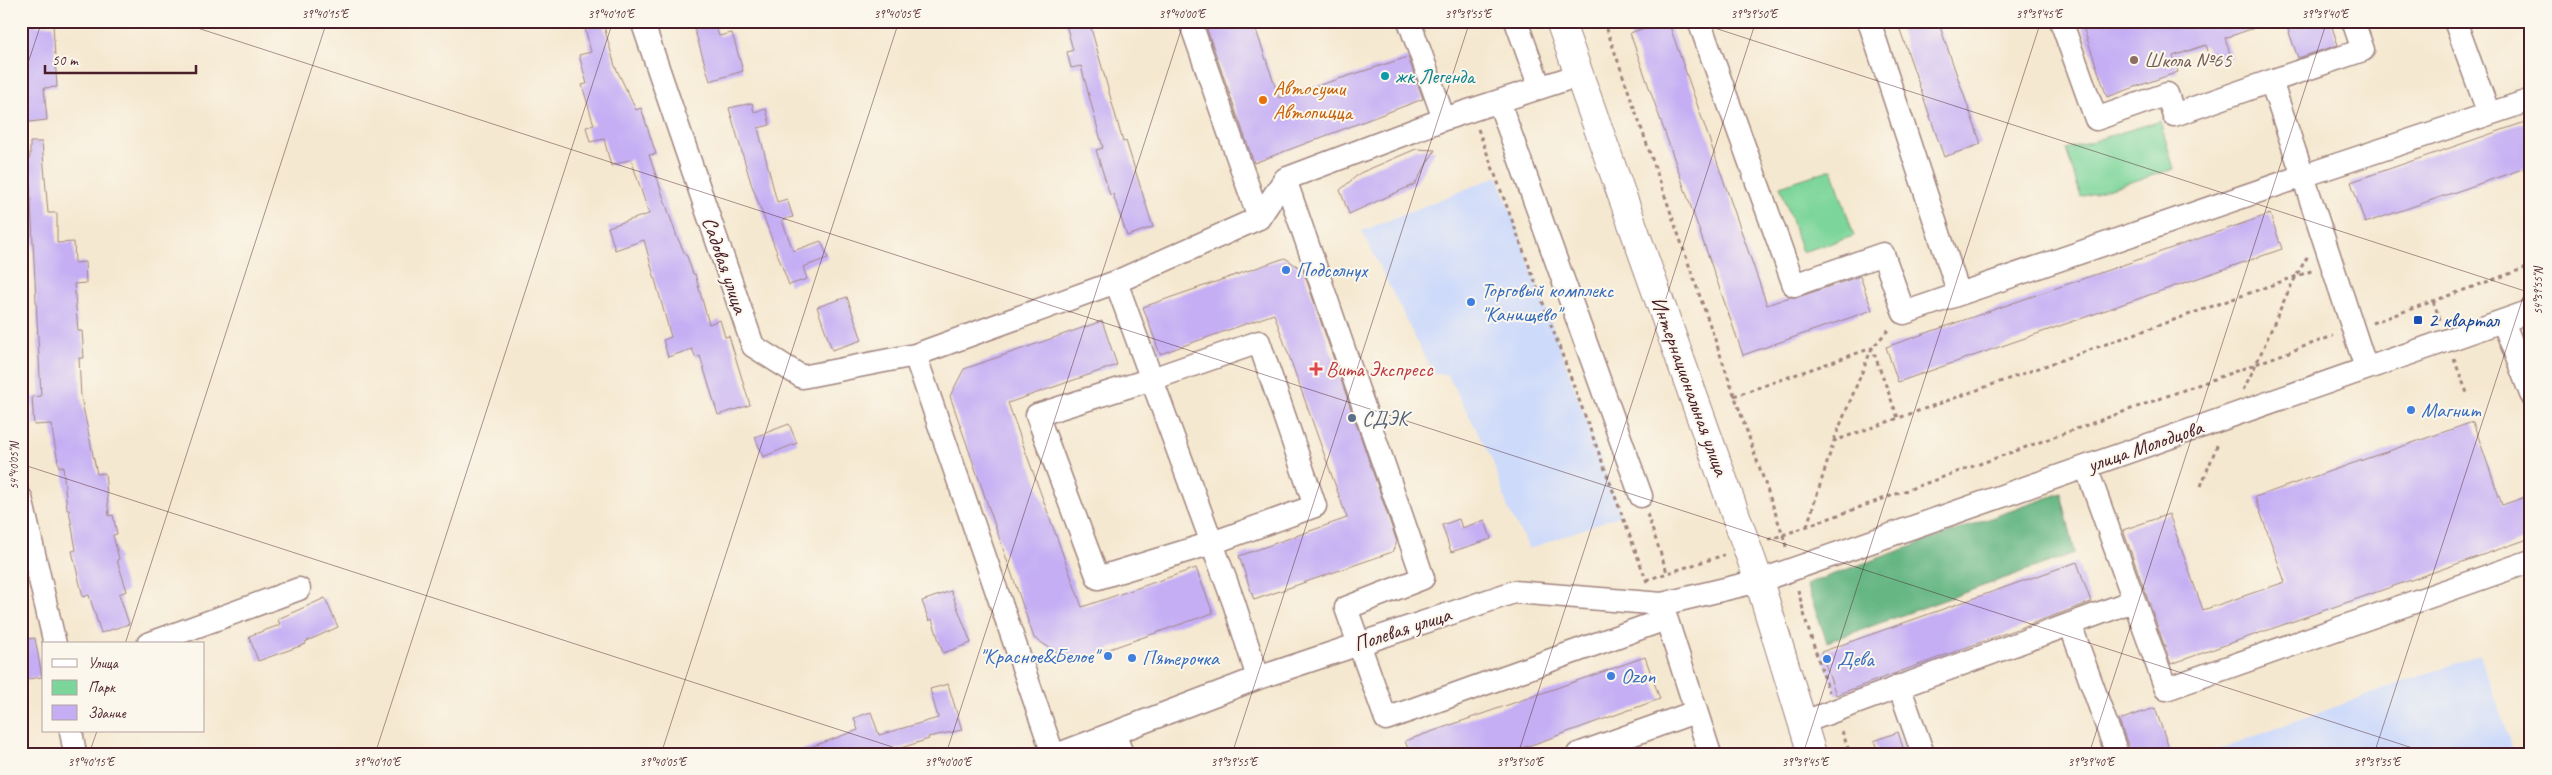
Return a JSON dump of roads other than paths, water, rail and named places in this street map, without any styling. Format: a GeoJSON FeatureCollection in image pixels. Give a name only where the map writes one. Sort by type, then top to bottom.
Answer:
{"type":"FeatureCollection","features":[{"type":"Feature","properties":{"kind":"main road","name":"Интернациональная улица"},"geometry":{"type":"LineString","coordinates":[[1560,21],[1759,581],[1804,722],[1812,754]]}},
{"type":"Feature","properties":{"kind":"street","name":"Садовая улица"},"geometry":{"type":"LineString","coordinates":[[642,21],[753,346],[802,377],[915,356],[1116,282],[1259,218]]}},
{"type":"Feature","properties":{"kind":"street"},"geometry":{"type":"LineString","coordinates":[[1190,21],[1259,218]]}},
{"type":"Feature","properties":{"kind":"street"},"geometry":{"type":"LineString","coordinates":[[1409,21],[1444,118]]}},
{"type":"Feature","properties":{"kind":"street"},"geometry":{"type":"LineString","coordinates":[[1516,21],[1540,88]]}},
{"type":"Feature","properties":{"kind":"street"},"geometry":{"type":"LineString","coordinates":[[1699,21],[1794,285],[1884,254],[1904,313],[2531,100]]}},
{"type":"Feature","properties":{"kind":"street"},"geometry":{"type":"LineString","coordinates":[[1868,21],[1959,294]]}},
{"type":"Feature","properties":{"kind":"street"},"geometry":{"type":"LineString","coordinates":[[2061,21],[2096,119],[2167,94],[2174,115],[2363,50],[2353,21]]}},
{"type":"Feature","properties":{"kind":"street"},"geometry":{"type":"LineString","coordinates":[[2455,21],[2489,114]]}},
{"type":"Feature","properties":{"kind":"street"},"geometry":{"type":"LineString","coordinates":[[1259,218],[1285,179],[1444,118],[1579,75]]}},
{"type":"Feature","properties":{"kind":"street"},"geometry":{"type":"LineString","coordinates":[[2271,81],[2366,368]]}},
{"type":"Feature","properties":{"kind":"street"},"geometry":{"type":"LineString","coordinates":[[1499,102],[1641,496]]}},
{"type":"Feature","properties":{"kind":"street"},"geometry":{"type":"LineString","coordinates":[[1285,179],[1423,578],[1346,608],[1386,719],[1664,611],[1710,754]]}},
{"type":"Feature","properties":{"kind":"street"},"geometry":{"type":"LineString","coordinates":[[1116,282],[1234,603],[1258,678]]}},
{"type":"Feature","properties":{"kind":"street","name":"улица Молодцова"},"geometry":{"type":"LineString","coordinates":[[1759,581],[2531,311]]}},
{"type":"Feature","properties":{"kind":"street"},"geometry":{"type":"LineString","coordinates":[[2503,320],[2531,394]]}},
{"type":"Feature","properties":{"kind":"street"},"geometry":{"type":"LineString","coordinates":[[1259,342],[1315,506],[1212,543],[1098,578],[1037,416],[1152,379],[1259,342]]}},
{"type":"Feature","properties":{"kind":"street"},"geometry":{"type":"LineString","coordinates":[[915,356],[1053,754]]}},
{"type":"Feature","properties":{"kind":"street"},"geometry":{"type":"LineString","coordinates":[[2086,466],[2166,689],[2531,561]]}},
{"type":"Feature","properties":{"kind":"street"},"geometry":{"type":"LineString","coordinates":[[21,498],[55,642]]}},
{"type":"Feature","properties":{"kind":"street","name":"Полевая улица"},"geometry":{"type":"LineString","coordinates":[[1059,754],[1258,678],[1514,592],[1664,611],[1759,581]]}},
{"type":"Feature","properties":{"kind":"street"},"geometry":{"type":"LineString","coordinates":[[154,642],[299,590]]}},
{"type":"Feature","properties":{"kind":"street"},"geometry":{"type":"LineString","coordinates":[[1804,722],[2133,601]]}},
{"type":"Feature","properties":{"kind":"street"},"geometry":{"type":"LineString","coordinates":[[2070,624],[2117,754]]}},
{"type":"Feature","properties":{"kind":"street"},"geometry":{"type":"LineString","coordinates":[[1898,686],[1923,754]]}},
{"type":"Feature","properties":{"kind":"street"},"geometry":{"type":"LineString","coordinates":[[1578,754],[1695,712]]}},
{"type":"Feature","properties":{"kind":"street"},"geometry":{"type":"LineString","coordinates":[[71,732],[75,754]]}},
{"type":"Feature","properties":{"kind":"street"},"geometry":{"type":"LineString","coordinates":[[1114,733],[1122,754]]}},
{"type":"Feature","properties":{"kind":"place","name":"Школа №65"},"geometry":{"type":"Point","coordinates":[2134,60]}},
{"type":"Feature","properties":{"kind":"place","name":"жк Легенда"},"geometry":{"type":"Point","coordinates":[1385,76]}},
{"type":"Feature","properties":{"kind":"place","name":"Автосуши Автопицца"},"geometry":{"type":"Point","coordinates":[1263,100]}},
{"type":"Feature","properties":{"kind":"place","name":"Подсолнух"},"geometry":{"type":"Point","coordinates":[1286,270]}},
{"type":"Feature","properties":{"kind":"place","name":"Торговый комплекс \"Канищево\""},"geometry":{"type":"Point","coordinates":[1471,302]}},
{"type":"Feature","properties":{"kind":"place","name":"2 квартал"},"geometry":{"type":"Point","coordinates":[2418,320]}},
{"type":"Feature","properties":{"kind":"place","name":"Вита Экспресс"},"geometry":{"type":"Point","coordinates":[1316,369]}},
{"type":"Feature","properties":{"kind":"place","name":"Магнит"},"geometry":{"type":"Point","coordinates":[2411,410]}},
{"type":"Feature","properties":{"kind":"place","name":"СДЭК"},"geometry":{"type":"Point","coordinates":[1352,418]}},
{"type":"Feature","properties":{"kind":"place","name":"\"Красное&Белое\""},"geometry":{"type":"Point","coordinates":[1108,656]}},
{"type":"Feature","properties":{"kind":"place","name":"Пятерочка"},"geometry":{"type":"Point","coordinates":[1132,658]}},
{"type":"Feature","properties":{"kind":"place","name":"Дева"},"geometry":{"type":"Point","coordinates":[1827,659]}},
{"type":"Feature","properties":{"kind":"place","name":"Ozon"},"geometry":{"type":"Point","coordinates":[1611,676]}}]}
